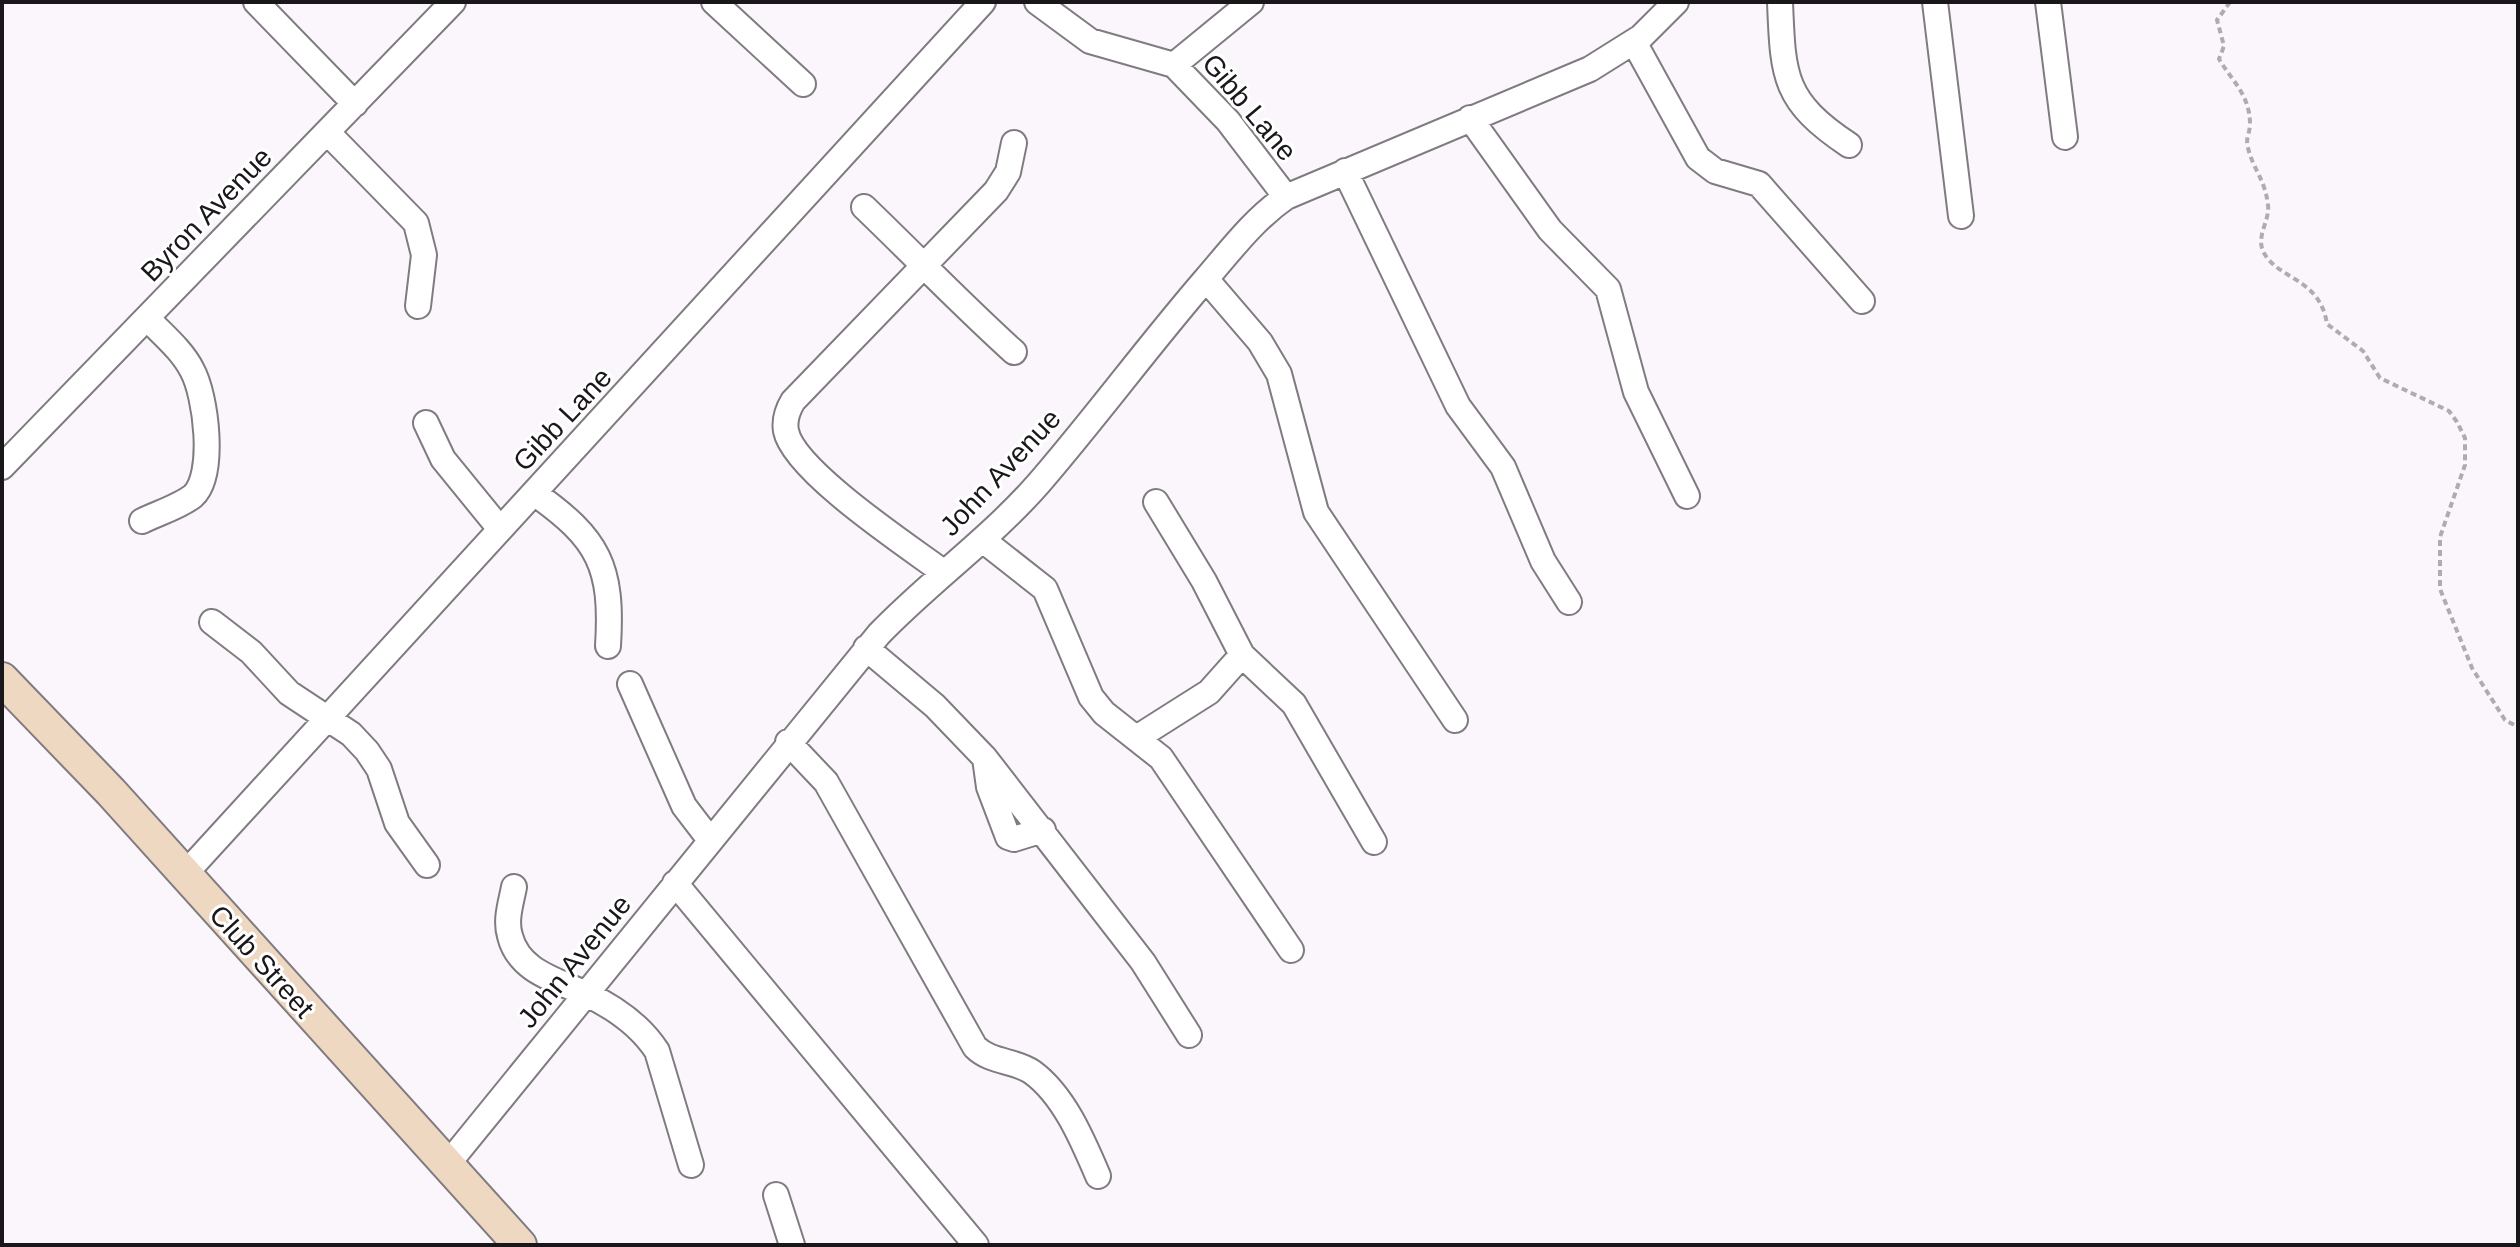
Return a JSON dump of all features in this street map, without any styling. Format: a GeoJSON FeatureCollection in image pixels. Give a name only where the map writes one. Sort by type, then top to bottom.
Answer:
{"type":"FeatureCollection","features":[{"type":"Feature","properties":{"kind":"main road","name":"Club Street"},"geometry":{"type":"LineString","coordinates":[[2,679],[102,782],[520,1245]]}},
{"type":"Feature","properties":{"kind":"street"},"geometry":{"type":"LineString","coordinates":[[256,2],[355,104]]}},
{"type":"Feature","properties":{"kind":"street","name":"Byron Avenue"},"geometry":{"type":"LineString","coordinates":[[2,467],[453,2]]}},
{"type":"Feature","properties":{"kind":"street"},"geometry":{"type":"LineString","coordinates":[[714,2],[803,84]]}},
{"type":"Feature","properties":{"kind":"street","name":"Gibb Lane"},"geometry":{"type":"LineString","coordinates":[[184,875],[983,2]]}},
{"type":"Feature","properties":{"kind":"street","name":"Gibb Lane"},"geometry":{"type":"LineString","coordinates":[[1037,2],[1090,41],[1174,65],[1228,121],[1286,197]]}},
{"type":"Feature","properties":{"kind":"street"},"geometry":{"type":"LineString","coordinates":[[1174,65],[1251,2]]}},
{"type":"Feature","properties":{"kind":"street","name":"John Avenue"},"geometry":{"type":"LineString","coordinates":[[447,1165],[866,648],[943,572],[984,541],[1038,484],[1256,221],[1286,197],[1590,69],[1634,42],[1676,2]]}},
{"type":"Feature","properties":{"kind":"street"},"geometry":{"type":"LineString","coordinates":[[1780,2],[1784,66],[1795,97],[1815,121],[1849,145]]}},
{"type":"Feature","properties":{"kind":"street"},"geometry":{"type":"LineString","coordinates":[[1935,2],[1961,216]]}},
{"type":"Feature","properties":{"kind":"street"},"geometry":{"type":"LineString","coordinates":[[2048,2],[2065,137]]}},
{"type":"Feature","properties":{"kind":"street"},"geometry":{"type":"LineString","coordinates":[[1634,42],[1698,158],[1715,171],[1759,184],[1862,301]]}},
{"type":"Feature","properties":{"kind":"street"},"geometry":{"type":"LineString","coordinates":[[1470,118],[1550,230],[1608,289],[1636,392],[1687,496]]}},
{"type":"Feature","properties":{"kind":"street"},"geometry":{"type":"LineString","coordinates":[[327,132],[416,223],[424,255],[418,306]]}},
{"type":"Feature","properties":{"kind":"street"},"geometry":{"type":"LineString","coordinates":[[943,572],[814,471],[792,447],[785,419],[793,401],[996,191],[1008,172],[1014,143]]}},
{"type":"Feature","properties":{"kind":"street"},"geometry":{"type":"LineString","coordinates":[[1345,171],[1458,406],[1503,467],[1543,561],[1569,602]]}},
{"type":"Feature","properties":{"kind":"street"},"geometry":{"type":"LineString","coordinates":[[864,207],[925,265],[945,290],[1014,352]]}},
{"type":"Feature","properties":{"kind":"street"},"geometry":{"type":"LineString","coordinates":[[1206,279],[1260,342],[1279,374],[1316,512],[1455,720]]}},
{"type":"Feature","properties":{"kind":"street"},"geometry":{"type":"LineString","coordinates":[[142,521],[194,495],[205,472],[207,451],[194,372],[147,318]]}},
{"type":"Feature","properties":{"kind":"street"},"geometry":{"type":"LineString","coordinates":[[426,423],[443,459],[500,529]]}},
{"type":"Feature","properties":{"kind":"street"},"geometry":{"type":"LineString","coordinates":[[534,493],[578,529],[598,557],[611,598],[608,646]]}},
{"type":"Feature","properties":{"kind":"street"},"geometry":{"type":"LineString","coordinates":[[1156,502],[1204,581],[1242,655],[1294,704],[1374,842]]}},
{"type":"Feature","properties":{"kind":"street"},"geometry":{"type":"LineString","coordinates":[[984,541],[1045,589],[1091,697],[1104,713],[1161,758],[1291,950]]}},
{"type":"Feature","properties":{"kind":"street"},"geometry":{"type":"LineString","coordinates":[[212,622],[251,652],[289,693],[327,717],[367,751],[379,769],[401,831],[427,865]]}},
{"type":"Feature","properties":{"kind":"street"},"geometry":{"type":"LineString","coordinates":[[866,648],[935,706],[985,758],[989,787],[1008,837],[1014,839],[1043,830],[1143,962],[1189,1035]]}},
{"type":"Feature","properties":{"kind":"street"},"geometry":{"type":"LineString","coordinates":[[1138,737],[1209,692],[1242,655]]}},
{"type":"Feature","properties":{"kind":"street"},"geometry":{"type":"LineString","coordinates":[[630,684],[684,806],[710,840]]}},
{"type":"Feature","properties":{"kind":"street"},"geometry":{"type":"LineString","coordinates":[[788,742],[826,782],[975,1047],[986,1056],[1033,1072],[1077,1130],[1098,1176]]}},
{"type":"Feature","properties":{"kind":"street"},"geometry":{"type":"LineString","coordinates":[[675,883],[976,1245]]}},
{"type":"Feature","properties":{"kind":"street"},"geometry":{"type":"LineString","coordinates":[[514,887],[508,920],[515,949],[538,972],[626,1017],[653,1044],[691,1165]]}},
{"type":"Feature","properties":{"kind":"street"},"geometry":{"type":"LineString","coordinates":[[776,1195],[792,1245]]}},
{"type":"Feature","properties":{"kind":"path"},"geometry":{"type":"LineString","coordinates":[[2230,2],[2217,20],[2224,46],[2219,59],[2241,87],[2247,103],[2250,125],[2246,142],[2248,152],[2262,175],[2269,212],[2262,232],[2262,250],[2271,262],[2308,287],[2325,310],[2327,324],[2363,351],[2380,378],[2449,411],[2457,422],[2465,438],[2465,465],[2440,537],[2440,589],[2472,668],[2505,720],[2518,727]]}}]}
